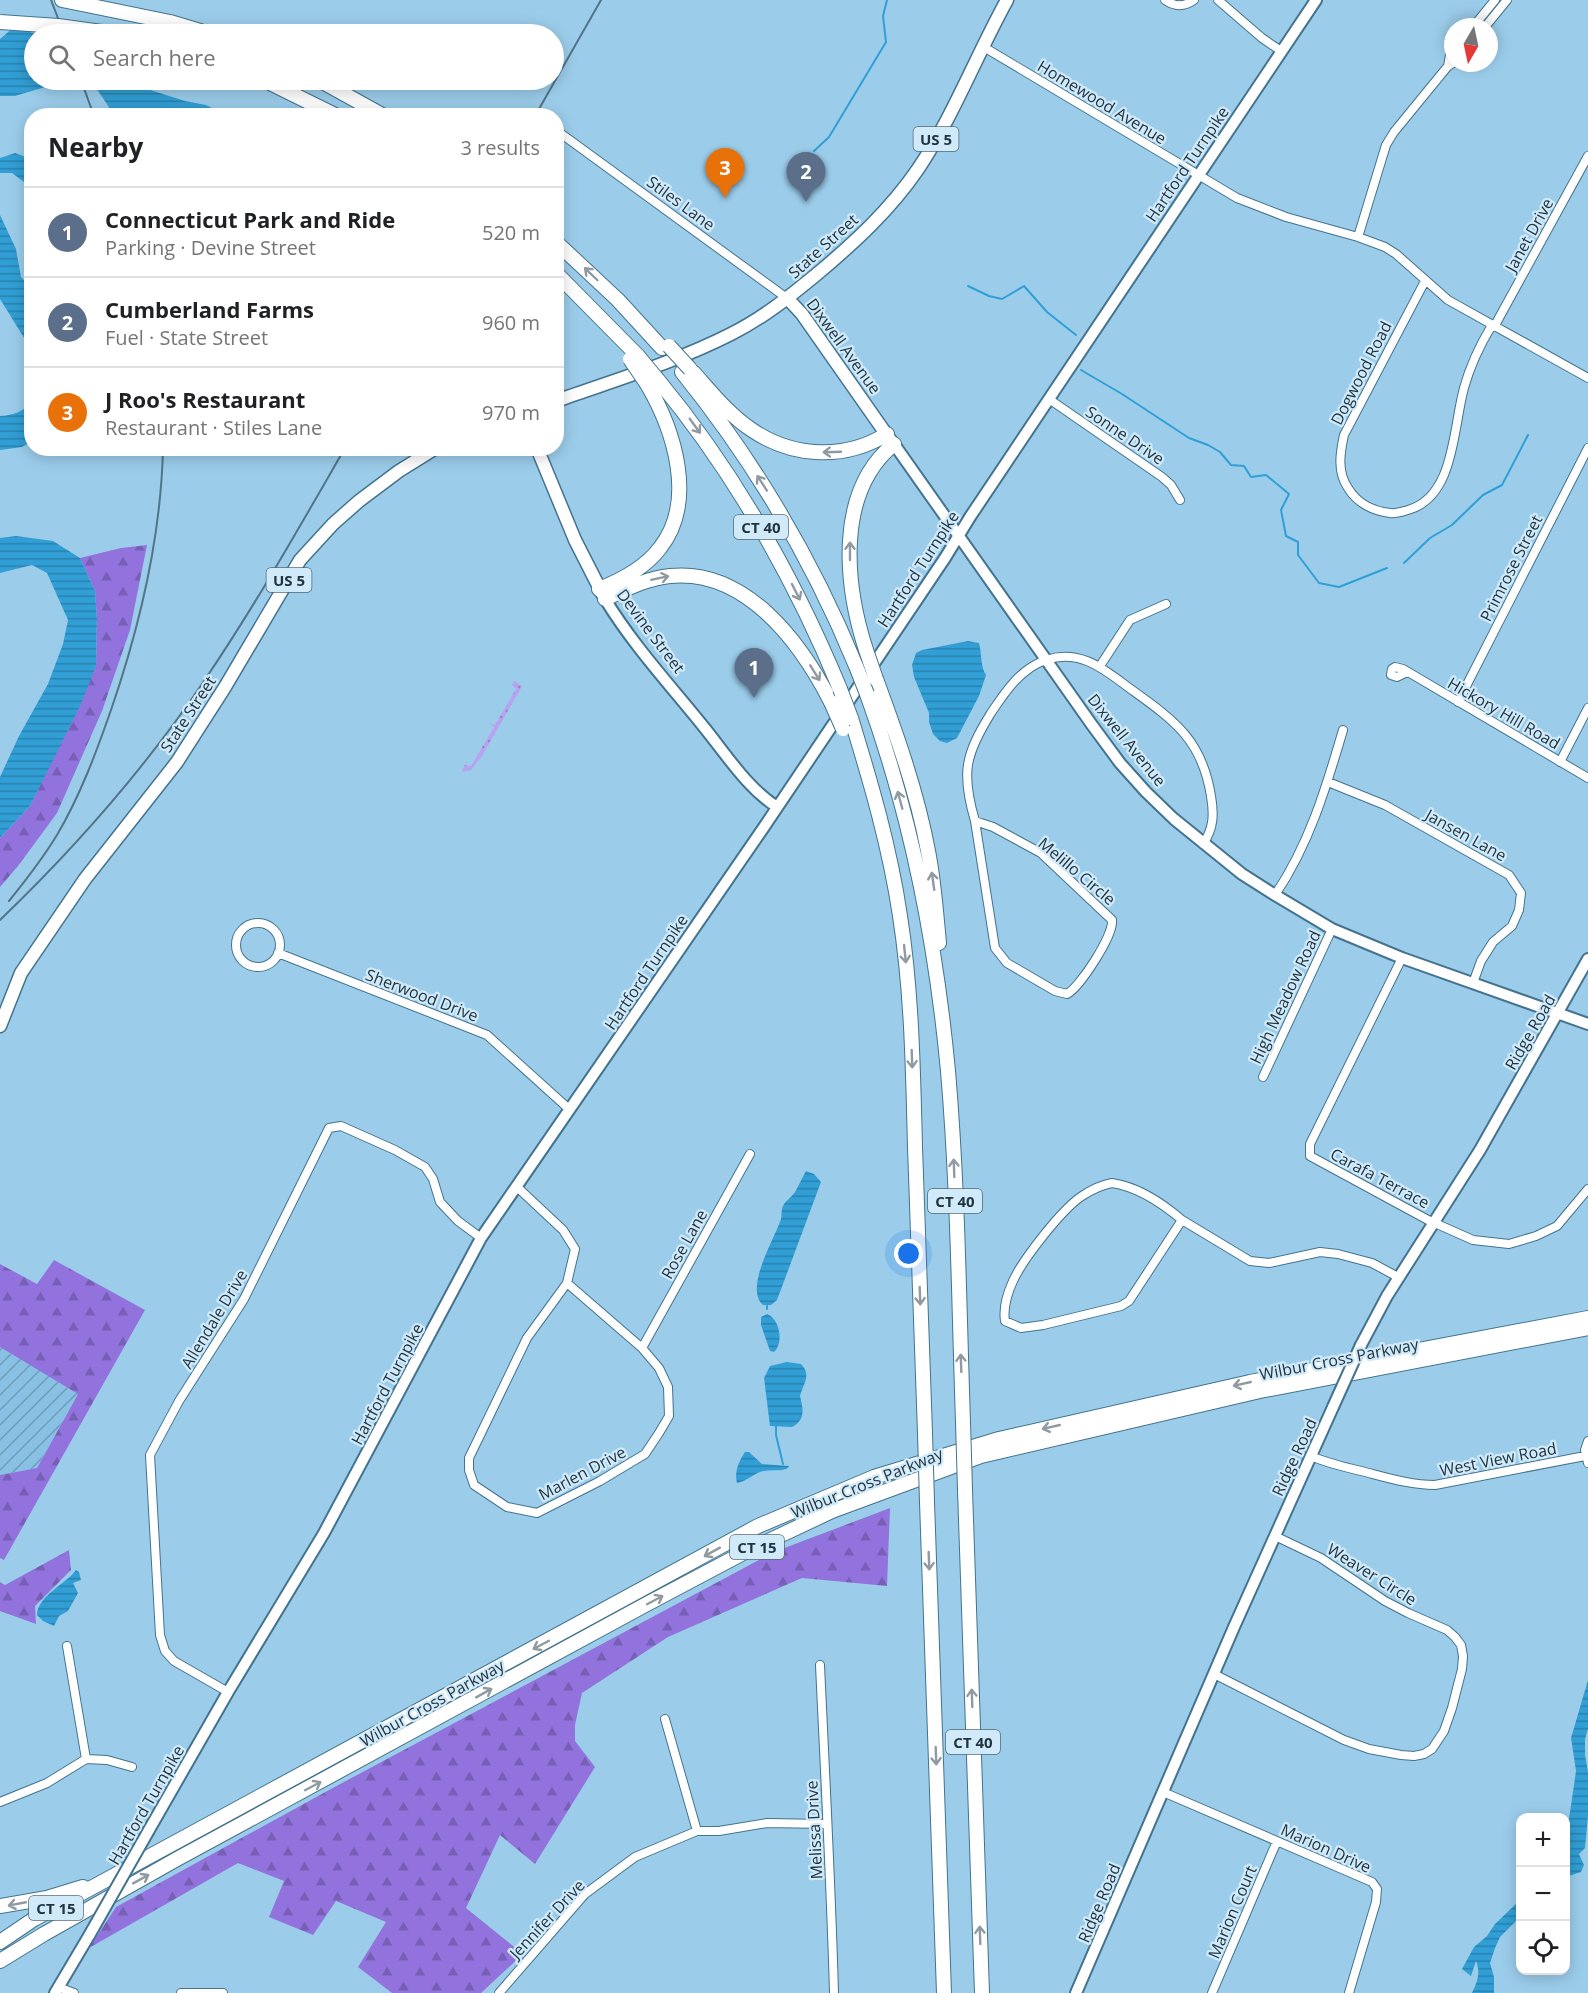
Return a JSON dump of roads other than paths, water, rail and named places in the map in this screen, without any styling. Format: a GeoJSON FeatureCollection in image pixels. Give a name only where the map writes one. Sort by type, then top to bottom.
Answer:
{"type":"FeatureCollection","features":[{"type":"Feature","properties":{"kind":"highway"},"geometry":{"type":"LineString","coordinates":[[62,0],[177,24]]}},
{"type":"Feature","properties":{"kind":"highway"},"geometry":{"type":"LineString","coordinates":[[0,22],[29,24]]}},
{"type":"Feature","properties":{"kind":"highway"},"geometry":{"type":"LineString","coordinates":[[284,90],[321,108]]}},
{"type":"Feature","properties":{"kind":"highway"},"geometry":{"type":"LineString","coordinates":[[337,90],[370,108]]}},
{"type":"Feature","properties":{"kind":"highway","name":"CT 40"},"geometry":{"type":"LineString","coordinates":[[564,250],[686,370],[785,520],[824,593],[856,666],[886,750],[907,824],[937,980],[946,1049],[952,1128],[982,1993]]}},
{"type":"Feature","properties":{"kind":"highway"},"geometry":{"type":"LineString","coordinates":[[564,281],[608,324],[614,340],[634,358],[653,382],[673,444],[679,483],[675,517],[667,538],[651,558],[602,594]]}},
{"type":"Feature","properties":{"kind":"highway"},"geometry":{"type":"LineString","coordinates":[[686,370],[742,423],[759,434],[786,446],[816,452],[838,452],[890,439]]}},
{"type":"Feature","properties":{"kind":"highway","name":"CT 40"},"geometry":{"type":"LineString","coordinates":[[653,382],[702,435],[752,512],[798,596],[840,689],[847,723],[879,814],[898,901],[909,1000],[944,1993]]}},
{"type":"Feature","properties":{"kind":"highway"},"geometry":{"type":"LineString","coordinates":[[890,439],[864,482],[856,506],[851,530],[850,555],[853,593],[866,650],[904,758],[926,843],[934,888],[940,947],[937,980]]}},
{"type":"Feature","properties":{"kind":"highway"},"geometry":{"type":"LineString","coordinates":[[602,594],[670,576],[698,577],[723,584],[750,600],[786,632],[810,664],[831,702],[847,723]]}},
{"type":"Feature","properties":{"kind":"highway","name":"Wilbur Cross Parkway"},"geometry":{"type":"LineString","coordinates":[[0,1942],[34,1919],[758,1526],[874,1477],[999,1439],[1239,1384],[1588,1318]]}},
{"type":"Feature","properties":{"kind":"highway","name":"Wilbur Cross Parkway"},"geometry":{"type":"LineString","coordinates":[[0,1961],[167,1865],[645,1605],[745,1552],[832,1511],[981,1456],[1260,1391],[1588,1328]]}},
{"type":"Feature","properties":{"kind":"highway"},"geometry":{"type":"LineString","coordinates":[[0,1906],[47,1898],[113,1877]]}},
{"type":"Feature","properties":{"kind":"main road","name":"State Street"},"geometry":{"type":"LineString","coordinates":[[564,397],[700,349],[754,322],[788,299],[867,230],[912,178],[941,130],[1007,0]]}},
{"type":"Feature","properties":{"kind":"main road","name":"Hartford Turnpike"},"geometry":{"type":"LineString","coordinates":[[56,1990],[228,1692],[324,1533],[481,1238],[777,807],[1316,0]]}},
{"type":"Feature","properties":{"kind":"main road","name":"Dixwell Avenue"},"geometry":{"type":"LineString","coordinates":[[788,299],[802,314],[1120,763],[1160,806],[1203,844],[1242,874],[1332,929],[1402,958],[1588,1024]]}},
{"type":"Feature","properties":{"kind":"main road","name":"State Street"},"geometry":{"type":"LineString","coordinates":[[0,1026],[21,973],[85,879],[177,762],[225,687],[300,560],[327,530],[359,501],[423,456]]}},
{"type":"Feature","properties":{"kind":"main road","name":"Devine Street"},"geometry":{"type":"LineString","coordinates":[[540,456],[575,540],[602,594],[633,639],[735,765],[761,796],[777,807]]}},
{"type":"Feature","properties":{"kind":"main road","name":"Ridge Road"},"geometry":{"type":"LineString","coordinates":[[1076,1993],[1214,1674],[1361,1345],[1398,1277],[1435,1223],[1495,1125],[1588,959]]}},
{"type":"Feature","properties":{"kind":"street"},"geometry":{"type":"LineString","coordinates":[[1165,0],[1172,5],[1180,6],[1194,0]]}},
{"type":"Feature","properties":{"kind":"street"},"geometry":{"type":"LineString","coordinates":[[1218,0],[1262,38],[1281,51]]}},
{"type":"Feature","properties":{"kind":"street"},"geometry":{"type":"LineString","coordinates":[[1480,18],[1495,0]]}},
{"type":"Feature","properties":{"kind":"street"},"geometry":{"type":"LineString","coordinates":[[1492,18],[1507,0]]}},
{"type":"Feature","properties":{"kind":"street","name":"Homewood Avenue"},"geometry":{"type":"LineString","coordinates":[[982,46],[1237,198],[1263,210],[1385,247],[1448,300],[1588,378]]}},
{"type":"Feature","properties":{"kind":"street"},"geometry":{"type":"LineString","coordinates":[[1358,237],[1386,145],[1444,71]]}},
{"type":"Feature","properties":{"kind":"street","name":"Stiles Lane"},"geometry":{"type":"LineString","coordinates":[[564,136],[788,299]]}},
{"type":"Feature","properties":{"kind":"street","name":"Janet Drive"},"geometry":{"type":"LineString","coordinates":[[1493,326],[1588,156]]}},
{"type":"Feature","properties":{"kind":"street","name":"Dogwood Road"},"geometry":{"type":"LineString","coordinates":[[1425,281],[1344,435],[1340,451],[1342,479],[1355,498],[1366,506],[1380,512],[1396,514],[1424,503],[1439,485],[1448,464],[1464,386],[1471,365],[1493,326]]}},
{"type":"Feature","properties":{"kind":"street","name":"Sonne Drive"},"geometry":{"type":"LineString","coordinates":[[1048,399],[1162,477],[1171,485],[1180,500]]}},
{"type":"Feature","properties":{"kind":"street","name":"Primrose Street"},"geometry":{"type":"LineString","coordinates":[[1458,702],[1588,448]]}},
{"type":"Feature","properties":{"kind":"street"},"geometry":{"type":"LineString","coordinates":[[1100,666],[1130,620],[1166,604]]}},
{"type":"Feature","properties":{"kind":"street"},"geometry":{"type":"LineString","coordinates":[[1046,660],[1070,656],[1085,659],[1100,666],[1167,716],[1191,741],[1204,765],[1214,819],[1212,829],[1203,844]]}},
{"type":"Feature","properties":{"kind":"street","name":"Melillo Circle"},"geometry":{"type":"LineString","coordinates":[[975,821],[993,827],[1041,853],[1112,920],[1112,929],[1106,942],[1077,986],[1067,994],[1055,991],[1007,963],[995,948],[975,821],[966,783],[966,768],[985,723],[1019,677],[1046,660]]}},
{"type":"Feature","properties":{"kind":"street","name":"Hickory Hill Road"},"geometry":{"type":"LineString","coordinates":[[1407,672],[1588,778]]}},
{"type":"Feature","properties":{"kind":"street"},"geometry":{"type":"LineString","coordinates":[[1560,762],[1588,708]]}},
{"type":"Feature","properties":{"kind":"street"},"geometry":{"type":"LineString","coordinates":[[1275,895],[1310,833],[1328,782],[1342,730]]}},
{"type":"Feature","properties":{"kind":"street","name":"Jansen Lane"},"geometry":{"type":"LineString","coordinates":[[1328,782],[1385,805],[1509,875],[1521,893],[1519,910],[1512,926],[1493,942],[1481,961],[1473,983]]}},
{"type":"Feature","properties":{"kind":"street"},"geometry":{"type":"LineString","coordinates":[[263,923],[276,932],[280,946],[278,953],[275,959],[263,966],[250,965],[239,956],[238,936],[248,926],[263,923]]}},
{"type":"Feature","properties":{"kind":"street","name":"High Meadow Road"},"geometry":{"type":"LineString","coordinates":[[1263,1077],[1332,929]]}},
{"type":"Feature","properties":{"kind":"street","name":"Sherwood Drive"},"geometry":{"type":"LineString","coordinates":[[278,953],[487,1035],[569,1109]]}},
{"type":"Feature","properties":{"kind":"street","name":"Carafa Terrace"},"geometry":{"type":"LineString","coordinates":[[1402,958],[1311,1144],[1310,1156],[1435,1223],[1473,1240],[1509,1244],[1536,1236],[1557,1226],[1588,1189]]}},
{"type":"Feature","properties":{"kind":"street","name":"Allendale Drive"},"geometry":{"type":"LineString","coordinates":[[228,1692],[174,1661],[165,1651],[160,1635],[150,1455],[179,1401],[244,1299],[329,1128],[341,1126],[404,1154],[425,1167],[434,1179],[440,1202],[458,1221],[481,1238]]}},
{"type":"Feature","properties":{"kind":"street","name":"Rose Lane"},"geometry":{"type":"LineString","coordinates":[[642,1348],[750,1154]]}},
{"type":"Feature","properties":{"kind":"street"},"geometry":{"type":"LineString","coordinates":[[1182,1220],[1129,1301],[1120,1306],[1043,1325],[1021,1328],[1005,1321],[1004,1310],[1012,1281],[1027,1258],[1065,1210],[1082,1196],[1102,1185],[1112,1183],[1122,1184],[1166,1206],[1182,1220],[1250,1262],[1269,1263],[1320,1252],[1372,1263],[1398,1277]]}},
{"type":"Feature","properties":{"kind":"street","name":"Marlen Drive"},"geometry":{"type":"LineString","coordinates":[[516,1186],[563,1230],[575,1249],[567,1283],[526,1338],[469,1458],[474,1485],[507,1507],[537,1513],[600,1481],[645,1454],[669,1416],[668,1387],[659,1368],[642,1348],[567,1283]]}},
{"type":"Feature","properties":{"kind":"street","name":"West View Road"},"geometry":{"type":"LineString","coordinates":[[1311,1456],[1396,1480],[1419,1485],[1435,1485],[1586,1460],[1585,1450],[1588,1441]]}},
{"type":"Feature","properties":{"kind":"street","name":"Weaver Circle"},"geometry":{"type":"LineString","coordinates":[[1214,1674],[1344,1740],[1369,1749],[1401,1755],[1424,1754],[1432,1749],[1444,1731],[1462,1669],[1461,1645],[1455,1637],[1447,1630],[1385,1601],[1309,1552],[1275,1536]]}},
{"type":"Feature","properties":{"kind":"street"},"geometry":{"type":"LineString","coordinates":[[67,1646],[86,1758]]}},
{"type":"Feature","properties":{"kind":"street","name":"Melissa Drive"},"geometry":{"type":"LineString","coordinates":[[820,1665],[826,1824],[830,1853],[834,1993]]}},
{"type":"Feature","properties":{"kind":"street"},"geometry":{"type":"LineString","coordinates":[[665,1719],[697,1831]]}},
{"type":"Feature","properties":{"kind":"street"},"geometry":{"type":"LineString","coordinates":[[0,1802],[47,1783],[86,1758],[107,1760],[132,1767]]}},
{"type":"Feature","properties":{"kind":"street","name":"Marion Drive"},"geometry":{"type":"LineString","coordinates":[[1163,1792],[1363,1877],[1375,1886],[1376,1902],[1349,1993]]}},
{"type":"Feature","properties":{"kind":"street","name":"Jennifer Drive"},"geometry":{"type":"LineString","coordinates":[[499,1993],[585,1894],[635,1857],[697,1831],[719,1831],[767,1823],[826,1824]]}},
{"type":"Feature","properties":{"kind":"street","name":"Marion Court"},"geometry":{"type":"LineString","coordinates":[[1212,1993],[1277,1841]]}},
{"type":"Feature","properties":{"kind":"street"},"geometry":{"type":"LineString","coordinates":[[56,1990],[74,1993]]}},
{"type":"Feature","properties":{"kind":"street"},"geometry":{"type":"LineString","coordinates":[[181,1993],[224,1993]]}},
{"type":"Feature","properties":{"kind":"waterway"},"geometry":{"type":"LineString","coordinates":[[814,151],[829,137],[886,42],[883,16],[887,0]]}},
{"type":"Feature","properties":{"kind":"waterway"},"geometry":{"type":"LineString","coordinates":[[968,286],[989,296],[1002,299],[1024,286],[1047,312],[1076,335]]}},
{"type":"Feature","properties":{"kind":"waterway"},"geometry":{"type":"LineString","coordinates":[[1081,370],[1189,438],[1220,452],[1231,465],[1244,466],[1251,477],[1266,475],[1289,494],[1281,510],[1286,536],[1298,542],[1298,555],[1319,583],[1339,587],[1387,568]]}},
{"type":"Feature","properties":{"kind":"waterway"},"geometry":{"type":"LineString","coordinates":[[1404,563],[1430,538],[1452,525],[1483,495],[1502,485],[1528,435]]}},
{"type":"Feature","properties":{"kind":"waterway"},"geometry":{"type":"LineString","coordinates":[[776,1426],[783,1464]]}},
{"type":"Feature","properties":{"kind":"railway"},"geometry":{"type":"LineString","coordinates":[[51,0],[60,24]]}},
{"type":"Feature","properties":{"kind":"railway"},"geometry":{"type":"LineString","coordinates":[[564,65],[601,0]]}},
{"type":"Feature","properties":{"kind":"railway"},"geometry":{"type":"LineString","coordinates":[[85,90],[91,108]]}},
{"type":"Feature","properties":{"kind":"railway"},"geometry":{"type":"LineString","coordinates":[[540,108],[550,90]]}},
{"type":"Feature","properties":{"kind":"railway"},"geometry":{"type":"LineString","coordinates":[[9,901],[57,835],[87,774],[111,710],[140,614],[147,581],[158,515],[163,456]]}},
{"type":"Feature","properties":{"kind":"railway"},"geometry":{"type":"LineString","coordinates":[[0,920],[83,835],[160,743],[260,593],[340,456]]}},
{"type":"Feature","properties":{"kind":"place","name":"J Roo's Restaurant"},"geometry":{"type":"Point","coordinates":[725,198]}},
{"type":"Feature","properties":{"kind":"place","name":"Cumberland Farms"},"geometry":{"type":"Point","coordinates":[806,202]}},
{"type":"Feature","properties":{"kind":"place","name":"Connecticut Park and Ride"},"geometry":{"type":"Point","coordinates":[754,698]}}]}
